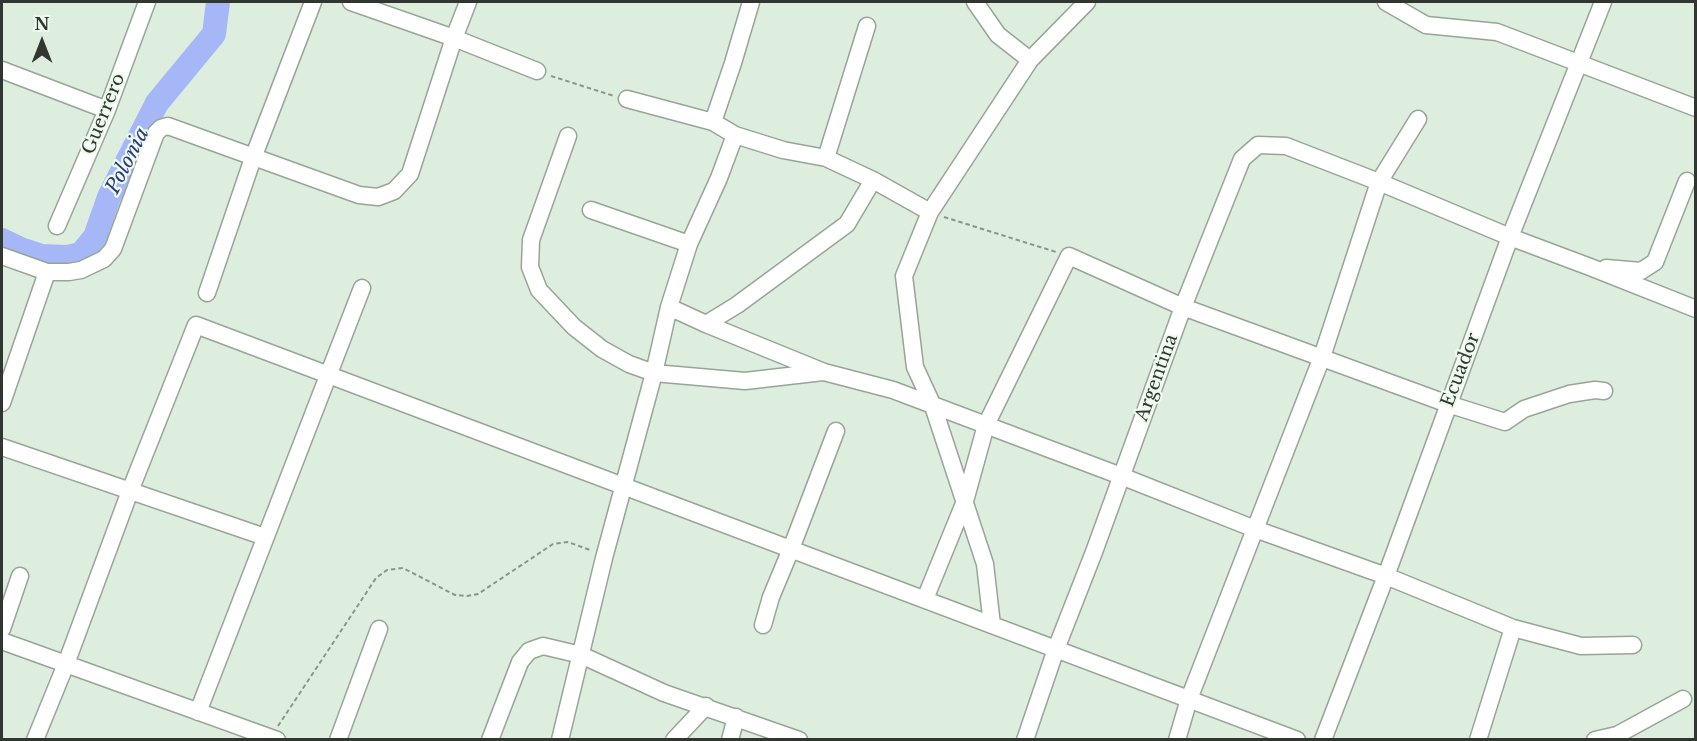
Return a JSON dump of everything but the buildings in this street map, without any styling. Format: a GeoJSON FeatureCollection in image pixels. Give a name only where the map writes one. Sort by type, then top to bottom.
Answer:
{"type":"FeatureCollection","features":[{"type":"Feature","properties":{"kind":"street","name":"Guerrero"},"geometry":{"type":"LineString","coordinates":[[57,226],[107,110],[147,2]]}},
{"type":"Feature","properties":{"kind":"street"},"geometry":{"type":"LineString","coordinates":[[207,293],[253,158],[313,2]]}},
{"type":"Feature","properties":{"kind":"street"},"geometry":{"type":"LineString","coordinates":[[351,2],[454,38],[537,71]]}},
{"type":"Feature","properties":{"kind":"street"},"geometry":{"type":"LineString","coordinates":[[2,256],[47,272],[69,272],[92,266],[104,259],[113,249],[156,133],[168,126],[359,195],[378,197],[394,191],[410,174],[468,2]]}},
{"type":"Feature","properties":{"kind":"street"},"geometry":{"type":"LineString","coordinates":[[713,122],[751,2]]}},
{"type":"Feature","properties":{"kind":"street"},"geometry":{"type":"LineString","coordinates":[[975,2],[998,35],[1030,60]]}},
{"type":"Feature","properties":{"kind":"street"},"geometry":{"type":"LineString","coordinates":[[993,625],[985,564],[933,406],[915,367],[904,276],[930,212],[1030,60],[1087,2]]}},
{"type":"Feature","properties":{"kind":"street"},"geometry":{"type":"LineString","coordinates":[[1386,2],[1426,25],[1497,32],[1695,108]]}},
{"type":"Feature","properties":{"kind":"street","name":"Ecuador"},"geometry":{"type":"LineString","coordinates":[[1323,740],[1386,576],[1510,237],[1603,2]]}},
{"type":"Feature","properties":{"kind":"street"},"geometry":{"type":"LineString","coordinates":[[826,158],[867,26]]}},
{"type":"Feature","properties":{"kind":"street"},"geometry":{"type":"LineString","coordinates":[[2,70],[107,110]]}},
{"type":"Feature","properties":{"kind":"street"},"geometry":{"type":"LineString","coordinates":[[627,99],[713,122],[735,135],[783,150],[826,158],[873,180],[930,212]]}},
{"type":"Feature","properties":{"kind":"street"},"geometry":{"type":"LineString","coordinates":[[1177,740],[1189,699],[1322,357],[1379,182],[1418,119]]}},
{"type":"Feature","properties":{"kind":"street"},"geometry":{"type":"LineString","coordinates":[[560,740],[669,307],[689,244],[719,178],[735,135]]}},
{"type":"Feature","properties":{"kind":"street"},"geometry":{"type":"LineString","coordinates":[[568,136],[531,240],[530,267],[539,290],[574,327],[602,349],[629,364],[654,373],[745,381],[824,372]]}},
{"type":"Feature","properties":{"kind":"street","name":"Argentina"},"geometry":{"type":"LineString","coordinates":[[1025,740],[1056,649],[1094,552],[1183,307],[1242,159],[1257,146],[1286,146],[1590,267]]}},
{"type":"Feature","properties":{"kind":"street"},"geometry":{"type":"LineString","coordinates":[[706,324],[737,305],[847,224],[873,180]]}},
{"type":"Feature","properties":{"kind":"street"},"geometry":{"type":"LineString","coordinates":[[1590,267],[1641,271],[1655,262],[1687,181]]}},
{"type":"Feature","properties":{"kind":"street"},"geometry":{"type":"LineString","coordinates":[[591,210],[689,244]]}},
{"type":"Feature","properties":{"kind":"street"},"geometry":{"type":"LineString","coordinates":[[926,599],[965,501],[986,425],[1069,256],[1183,307],[1448,404],[1505,422],[1524,409],[1569,394],[1604,391]]}},
{"type":"Feature","properties":{"kind":"street"},"geometry":{"type":"LineString","coordinates":[[1590,267],[1695,309]]}},
{"type":"Feature","properties":{"kind":"street"},"geometry":{"type":"LineString","coordinates":[[2,403],[47,272]]}},
{"type":"Feature","properties":{"kind":"street"},"geometry":{"type":"LineString","coordinates":[[198,712],[362,288]]}},
{"type":"Feature","properties":{"kind":"street"},"geometry":{"type":"LineString","coordinates":[[669,307],[824,372],[893,390],[1255,529],[1386,576],[1513,628],[1581,646],[1633,645]]}},
{"type":"Feature","properties":{"kind":"street"},"geometry":{"type":"LineString","coordinates":[[35,740],[196,326],[624,485],[1297,740]]}},
{"type":"Feature","properties":{"kind":"street"},"geometry":{"type":"LineString","coordinates":[[763,625],[771,597],[836,431]]}},
{"type":"Feature","properties":{"kind":"street"},"geometry":{"type":"LineString","coordinates":[[2,447],[266,537]]}},
{"type":"Feature","properties":{"kind":"street"},"geometry":{"type":"LineString","coordinates":[[2,629],[20,576]]}},
{"type":"Feature","properties":{"kind":"street"},"geometry":{"type":"LineString","coordinates":[[1478,740],[1513,628]]}},
{"type":"Feature","properties":{"kind":"street"},"geometry":{"type":"LineString","coordinates":[[338,740],[379,629]]}},
{"type":"Feature","properties":{"kind":"street"},"geometry":{"type":"LineString","coordinates":[[2,641],[274,738]]}},
{"type":"Feature","properties":{"kind":"street"},"geometry":{"type":"LineString","coordinates":[[490,740],[520,662],[529,651],[543,646],[581,655],[664,693],[799,740]]}},
{"type":"Feature","properties":{"kind":"street"},"geometry":{"type":"LineString","coordinates":[[1595,740],[1617,735],[1683,699]]}},
{"type":"Feature","properties":{"kind":"street"},"geometry":{"type":"LineString","coordinates":[[674,740],[706,706]]}},
{"type":"Feature","properties":{"kind":"street"},"geometry":{"type":"LineString","coordinates":[[730,740],[736,717]]}},
{"type":"Feature","properties":{"kind":"path"},"geometry":{"type":"LineString","coordinates":[[537,71],[627,99]]}},
{"type":"Feature","properties":{"kind":"path"},"geometry":{"type":"LineString","coordinates":[[930,212],[1069,256]]}},
{"type":"Feature","properties":{"kind":"path"},"geometry":{"type":"LineString","coordinates":[[274,738],[376,578],[387,570],[403,568],[455,595],[467,596],[478,594],[553,544],[568,542],[584,547],[604,558]]}},
{"type":"Feature","properties":{"kind":"waterway","name":"Polonia"},"geometry":{"type":"LineString","coordinates":[[2,240],[41,256],[67,257],[81,254],[95,237],[109,197],[157,103],[214,34],[218,2]]}}]}
